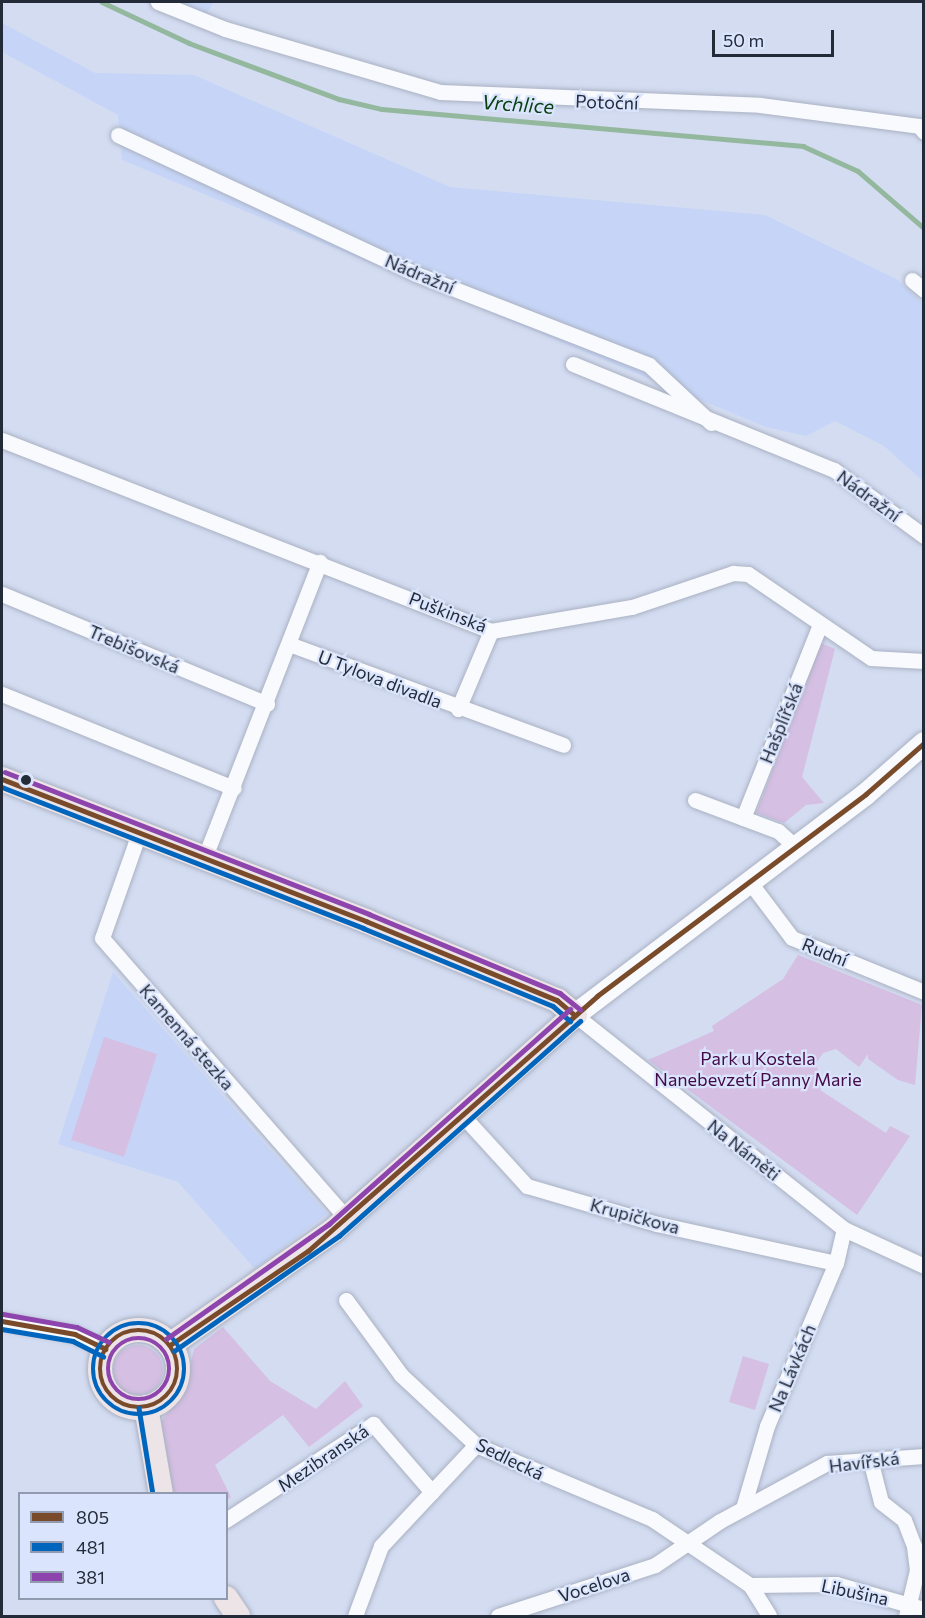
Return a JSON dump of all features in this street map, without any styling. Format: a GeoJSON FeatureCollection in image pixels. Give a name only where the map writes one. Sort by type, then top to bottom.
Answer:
{"type":"FeatureCollection","features":[{"type":"Feature","properties":{"kind":"main road"},"geometry":{"type":"LineString","coordinates":[[2,779],[557,1000],[575,1015],[347,1219],[289,1266],[170,1345]]}},
{"type":"Feature","properties":{"kind":"main road"},"geometry":{"type":"LineString","coordinates":[[142,1330],[170,1345],[178,1364],[175,1384],[163,1400],[146,1407],[123,1405],[109,1395],[100,1370],[106,1349],[121,1334],[142,1330]]}},
{"type":"Feature","properties":{"kind":"main road"},"geometry":{"type":"LineString","coordinates":[[146,1407],[161,1492]]}},
{"type":"Feature","properties":{"kind":"main road"},"geometry":{"type":"LineString","coordinates":[[227,1600],[238,1617]]}},
{"type":"Feature","properties":{"kind":"street","name":"Potoční"},"geometry":{"type":"LineString","coordinates":[[158,2],[225,29],[440,92],[760,105],[922,126]]}},
{"type":"Feature","properties":{"kind":"street","name":"Nádražní"},"geometry":{"type":"LineString","coordinates":[[118,135],[416,274],[649,365],[711,423]]}},
{"type":"Feature","properties":{"kind":"street","name":"Nádražní"},"geometry":{"type":"LineString","coordinates":[[573,364],[711,423],[834,470],[924,536]]}},
{"type":"Feature","properties":{"kind":"street","name":"Puškinská"},"geometry":{"type":"LineString","coordinates":[[2,440],[320,562],[491,631],[574,619],[658,600],[733,573],[764,580],[819,627],[871,658],[924,661]]}},
{"type":"Feature","properties":{"kind":"street"},"geometry":{"type":"LineString","coordinates":[[204,859],[267,704],[320,562]]}},
{"type":"Feature","properties":{"kind":"street","name":"Trebišovská"},"geometry":{"type":"LineString","coordinates":[[2,594],[267,704]]}},
{"type":"Feature","properties":{"kind":"street","name":"Hašplířská"},"geometry":{"type":"LineString","coordinates":[[742,818],[819,627]]}},
{"type":"Feature","properties":{"kind":"street","name":"U Tylova divadla"},"geometry":{"type":"LineString","coordinates":[[289,644],[458,709],[491,631]]}},
{"type":"Feature","properties":{"kind":"street"},"geometry":{"type":"LineString","coordinates":[[2,694],[234,788]]}},
{"type":"Feature","properties":{"kind":"street"},"geometry":{"type":"LineString","coordinates":[[458,709],[563,745]]}},
{"type":"Feature","properties":{"kind":"street"},"geometry":{"type":"LineString","coordinates":[[575,1015],[796,847],[924,743]]}},
{"type":"Feature","properties":{"kind":"street"},"geometry":{"type":"LineString","coordinates":[[695,800],[778,831],[796,847]]}},
{"type":"Feature","properties":{"kind":"street","name":"Kamenná stezka"},"geometry":{"type":"LineString","coordinates":[[139,833],[102,939],[347,1219]]}},
{"type":"Feature","properties":{"kind":"street","name":"Rudní"},"geometry":{"type":"LineString","coordinates":[[749,881],[792,938],[924,992]]}},
{"type":"Feature","properties":{"kind":"street","name":"Na Náměti"},"geometry":{"type":"LineString","coordinates":[[575,1015],[844,1229],[924,1266]]}},
{"type":"Feature","properties":{"kind":"street","name":"Krupičkova"},"geometry":{"type":"LineString","coordinates":[[463,1116],[528,1186],[657,1224],[836,1263]]}},
{"type":"Feature","properties":{"kind":"street","name":"Na Lávkách"},"geometry":{"type":"LineString","coordinates":[[743,1508],[767,1426],[836,1263],[844,1229]]}},
{"type":"Feature","properties":{"kind":"street","name":"Sedlecká"},"geometry":{"type":"LineString","coordinates":[[346,1300],[401,1375],[476,1445],[652,1519],[750,1586]]}},
{"type":"Feature","properties":{"kind":"street"},"geometry":{"type":"LineString","coordinates":[[2,1321],[75,1334],[106,1349]]}},
{"type":"Feature","properties":{"kind":"street","name":"Mezibranská"},"geometry":{"type":"LineString","coordinates":[[228,1519],[373,1424],[432,1492]]}},
{"type":"Feature","properties":{"kind":"street"},"geometry":{"type":"LineString","coordinates":[[355,1617],[381,1546],[476,1445]]}},
{"type":"Feature","properties":{"kind":"street","name":"Havířská"},"geometry":{"type":"LineString","coordinates":[[686,1544],[743,1508],[827,1463],[924,1456]]}},
{"type":"Feature","properties":{"kind":"street"},"geometry":{"type":"LineString","coordinates":[[870,1459],[881,1502],[904,1520],[914,1546],[917,1570],[914,1610]]}},
{"type":"Feature","properties":{"kind":"street","name":"Vocelova"},"geometry":{"type":"LineString","coordinates":[[498,1617],[645,1569],[686,1544]]}},
{"type":"Feature","properties":{"kind":"street","name":"Libušina"},"geometry":{"type":"LineString","coordinates":[[750,1586],[836,1584],[914,1610]]}},
{"type":"Feature","properties":{"kind":"street"},"geometry":{"type":"LineString","coordinates":[[750,1586],[769,1617]]}},
{"type":"Feature","properties":{"kind":"shaded area"},"geometry":{"type":"Polygon","coordinates":[[[165,2],[213,2],[204,21],[165,2]]]}},
{"type":"Feature","properties":{"kind":"shaded area"},"geometry":{"type":"Polygon","coordinates":[[[2,23],[95,73],[194,75],[450,187],[765,215],[898,280],[923,304],[923,481],[884,446],[835,421],[806,436],[766,427],[122,160],[118,115],[2,52],[2,23]]]}},
{"type":"Feature","properties":{"kind":"shaded area"},"geometry":{"type":"Polygon","coordinates":[[[113,972],[327,1214],[255,1269],[178,1182],[58,1144],[113,972]]]}},
{"type":"Feature","properties":{"kind":"green space"},"geometry":{"type":"Polygon","coordinates":[[[821,643],[835,649],[802,777],[824,803],[806,805],[784,823],[756,813],[821,643]]]}},
{"type":"Feature","properties":{"kind":"green space","name":"Park u Kostela Nanebevzetí Panny Marie"},"geometry":{"type":"Polygon","coordinates":[[[798,955],[922,1005],[915,1085],[898,1080],[868,1059],[868,1054],[859,1067],[836,1049],[823,1053],[816,1063],[819,1077],[828,1079],[820,1090],[886,1133],[890,1126],[910,1136],[857,1215],[648,1060],[714,1031],[712,1026],[783,979],[798,955]]]}},
{"type":"Feature","properties":{"kind":"green space"},"geometry":{"type":"Polygon","coordinates":[[[104,1037],[157,1054],[124,1157],[71,1140],[104,1037]]]}},
{"type":"Feature","properties":{"kind":"green space"},"geometry":{"type":"Polygon","coordinates":[[[223,1327],[270,1381],[316,1409],[345,1381],[363,1406],[309,1447],[283,1415],[215,1465],[231,1497],[228,1499],[228,1492],[170,1492],[161,1422],[185,1387],[194,1349],[223,1327]]]}},
{"type":"Feature","properties":{"kind":"green space"},"geometry":{"type":"Polygon","coordinates":[[[133,1345],[143,1345],[156,1352],[163,1365],[163,1375],[156,1388],[143,1395],[133,1395],[124,1391],[117,1384],[113,1375],[113,1365],[117,1356],[124,1349],[133,1345]]]}},
{"type":"Feature","properties":{"kind":"green space"},"geometry":{"type":"Polygon","coordinates":[[[743,1356],[769,1364],[755,1410],[729,1402],[743,1356]]]}},
{"type":"Feature","properties":{"kind":"waterway","name":"Vrchlice"},"geometry":{"type":"LineString","coordinates":[[102,2],[189,43],[339,99],[382,109],[803,146],[858,171],[924,228]]}},
{"type":"Feature","properties":{"kind":"transit line","name":"805"},"geometry":{"type":"LineString","coordinates":[[170,1345],[308,1251],[597,996],[866,794],[924,743]]}},
{"type":"Feature","properties":{"kind":"transit line","name":"381"},"geometry":{"type":"LineString","coordinates":[[5,772],[369,914],[560,993],[580,1009]]}},
{"type":"Feature","properties":{"kind":"transit line","name":"805"},"geometry":{"type":"LineString","coordinates":[[2,779],[366,921],[557,1000],[575,1015]]}},
{"type":"Feature","properties":{"kind":"transit line","name":"481"},"geometry":{"type":"LineString","coordinates":[[2,787],[363,928],[553,1006],[570,1021]]}},
{"type":"Feature","properties":{"kind":"transit line","name":"381"},"geometry":{"type":"LineString","coordinates":[[166,1339],[329,1224],[570,1009]]}},
{"type":"Feature","properties":{"kind":"transit line","name":"481"},"geometry":{"type":"LineString","coordinates":[[174,1351],[339,1236],[580,1021]]}},
{"type":"Feature","properties":{"kind":"transit line","name":"381"},"geometry":{"type":"LineString","coordinates":[[3,1314],[77,1327],[109,1342]]}},
{"type":"Feature","properties":{"kind":"transit line","name":"805"},"geometry":{"type":"LineString","coordinates":[[2,1321],[75,1334],[106,1349]]}},
{"type":"Feature","properties":{"kind":"transit line","name":"481"},"geometry":{"type":"LineString","coordinates":[[139,1323],[157,1326],[172,1336],[182,1351],[185,1369],[182,1387],[172,1402],[157,1412],[139,1415],[121,1412],[106,1402],[96,1387],[93,1369],[96,1351],[106,1336],[121,1326],[139,1323]]}},
{"type":"Feature","properties":{"kind":"transit line","name":"481"},"geometry":{"type":"LineString","coordinates":[[2,1329],[73,1341],[103,1356]]}},
{"type":"Feature","properties":{"kind":"transit line","name":"805"},"geometry":{"type":"LineString","coordinates":[[139,1330],[154,1333],[171,1347],[178,1369],[175,1384],[161,1401],[139,1408],[124,1405],[107,1391],[100,1369],[103,1354],[117,1337],[139,1330]]}},
{"type":"Feature","properties":{"kind":"transit line","name":"381"},"geometry":{"type":"LineString","coordinates":[[133,1338],[145,1338],[161,1347],[168,1357],[170,1369],[168,1381],[161,1391],[145,1400],[133,1400],[122,1395],[113,1386],[108,1375],[108,1363],[113,1352],[122,1343],[133,1338]]}},
{"type":"Feature","properties":{"kind":"transit line","name":"481"},"geometry":{"type":"LineString","coordinates":[[139,1408],[153,1492]]}}]}
